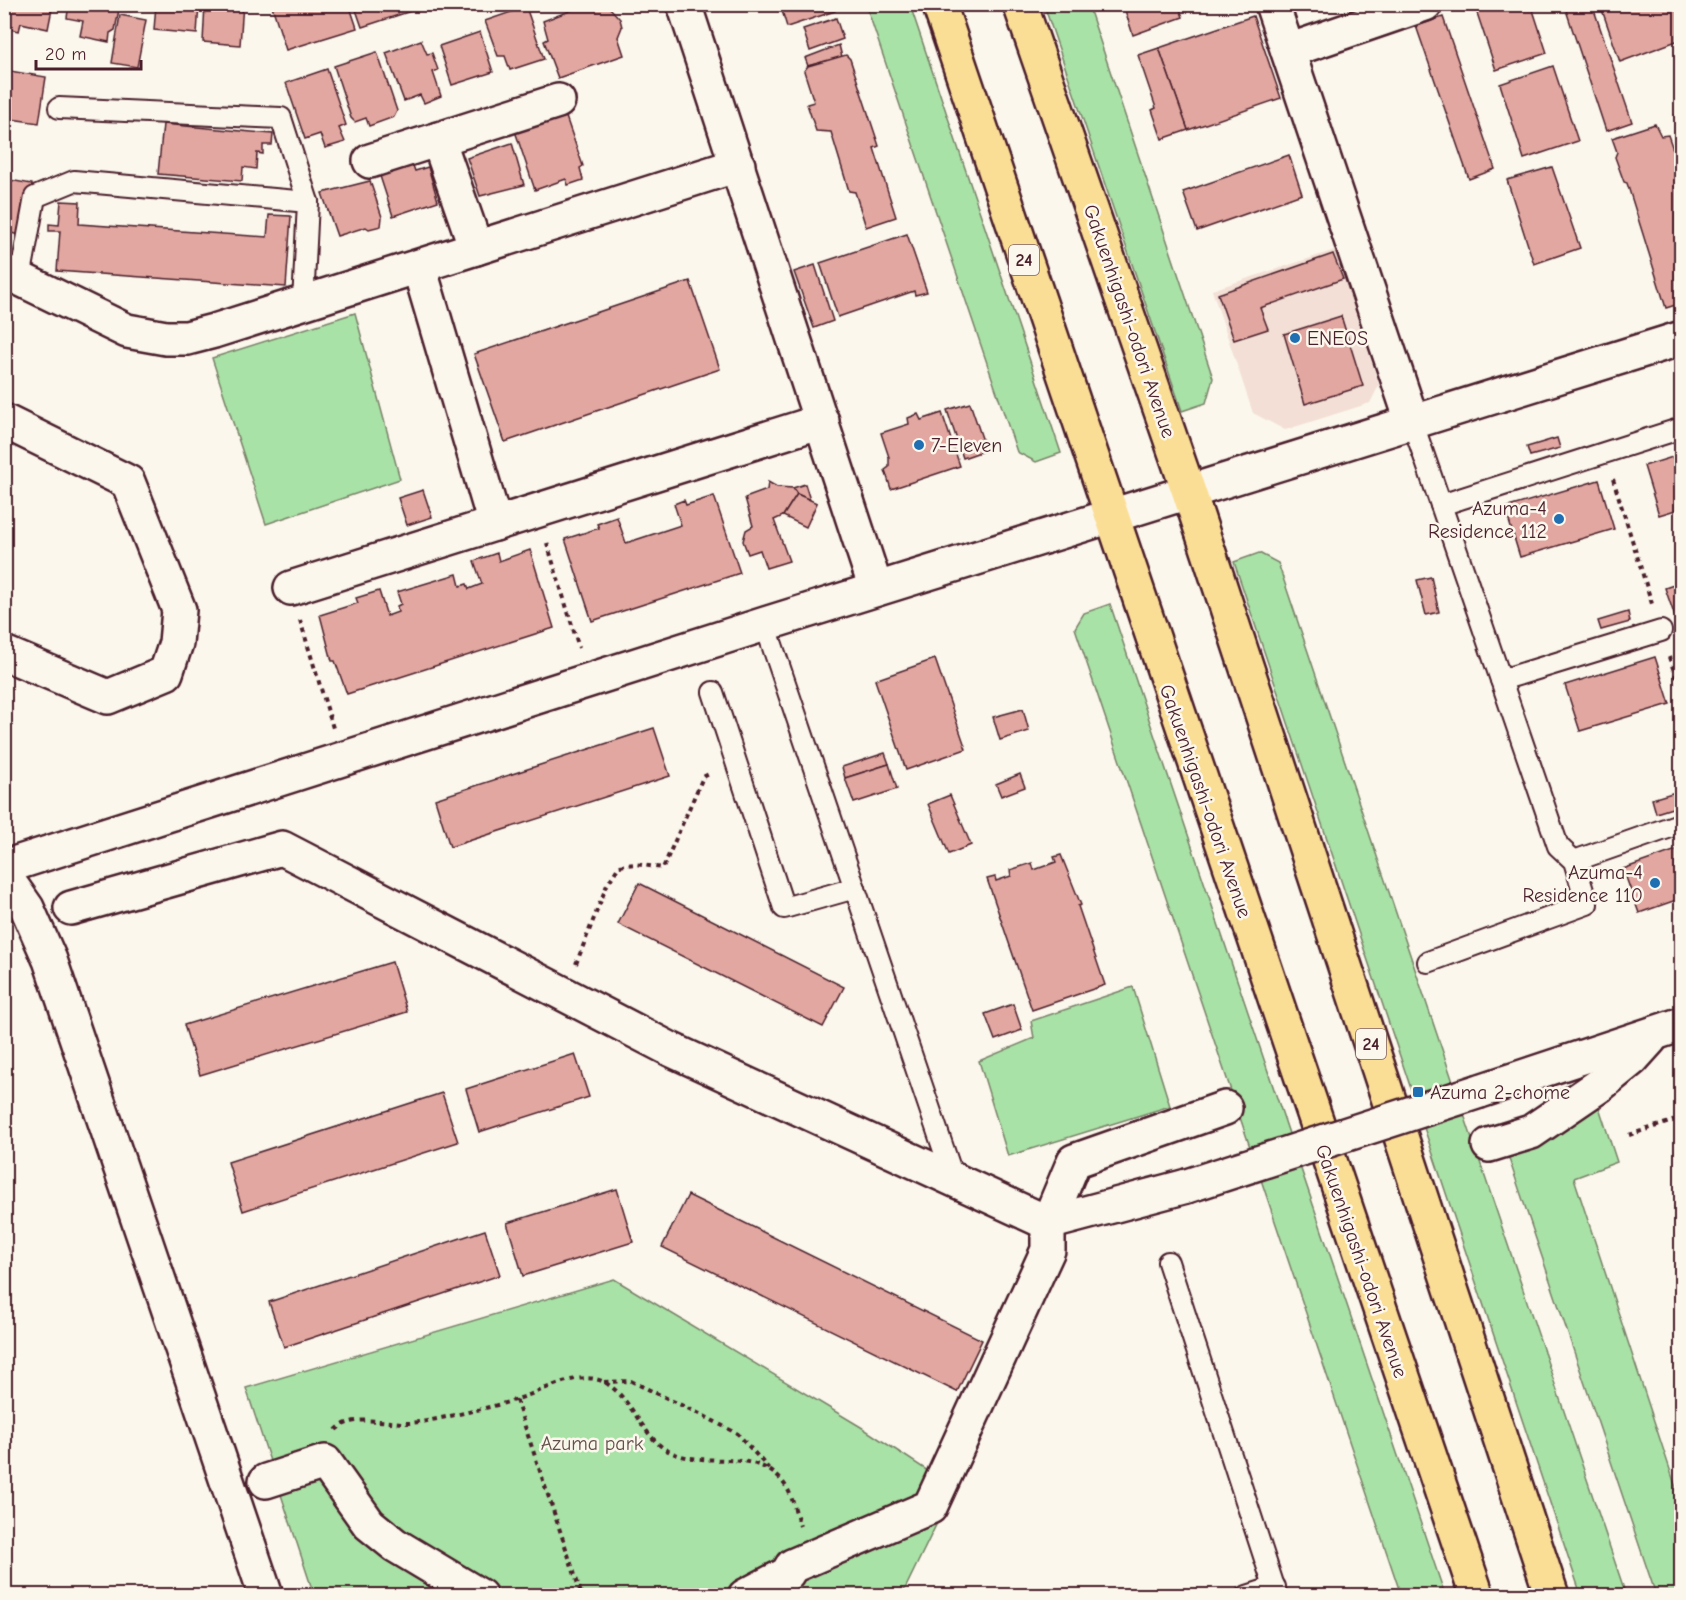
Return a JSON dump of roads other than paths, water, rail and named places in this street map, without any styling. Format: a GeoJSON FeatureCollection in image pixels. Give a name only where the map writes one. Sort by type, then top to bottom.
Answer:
{"type":"FeatureCollection","features":[{"type":"Feature","properties":{"kind":"main road","name":"Gakuenhigashi-odori Avenue"},"geometry":{"type":"LineString","coordinates":[[939,4],[1110,516],[1477,1596]]}},
{"type":"Feature","properties":{"kind":"main road","name":"Gakuenhigashi-odori Avenue"},"geometry":{"type":"LineString","coordinates":[[1020,4],[1189,492],[1552,1596]]}},
{"type":"Feature","properties":{"kind":"street"},"geometry":{"type":"LineString","coordinates":[[684,4],[876,589]]}},
{"type":"Feature","properties":{"kind":"street"},"geometry":{"type":"LineString","coordinates":[[1272,4],[1413,424]]}},
{"type":"Feature","properties":{"kind":"street"},"geometry":{"type":"LineString","coordinates":[[1288,51],[1425,4]]}},
{"type":"Feature","properties":{"kind":"street"},"geometry":{"type":"LineString","coordinates":[[370,161],[558,101]]}},
{"type":"Feature","properties":{"kind":"street"},"geometry":{"type":"LineString","coordinates":[[438,139],[476,248]]}},
{"type":"Feature","properties":{"kind":"street"},"geometry":{"type":"LineString","coordinates":[[12,275],[127,331],[157,337],[187,338],[303,304],[738,165]]}},
{"type":"Feature","properties":{"kind":"street"},"geometry":{"type":"LineString","coordinates":[[419,267],[495,524]]}},
{"type":"Feature","properties":{"kind":"street"},"geometry":{"type":"LineString","coordinates":[[4,867],[876,589],[1413,424],[1682,338]]}},
{"type":"Feature","properties":{"kind":"street"},"geometry":{"type":"LineString","coordinates":[[4,421],[128,482],[179,610],[176,643],[166,673],[108,697],[4,652]]}},
{"type":"Feature","properties":{"kind":"street"},"geometry":{"type":"LineString","coordinates":[[291,588],[822,421]]}},
{"type":"Feature","properties":{"kind":"street"},"geometry":{"type":"LineString","coordinates":[[71,908],[282,848],[670,1049],[1048,1223],[1187,1186],[1669,1028]]}},
{"type":"Feature","properties":{"kind":"street"},"geometry":{"type":"LineString","coordinates":[[4,875],[27,908],[50,960],[266,1596]]}},
{"type":"Feature","properties":{"kind":"street"},"geometry":{"type":"LineString","coordinates":[[1489,1145],[1531,1132],[1600,1085],[1669,1028]]}},
{"type":"Feature","properties":{"kind":"street"},"geometry":{"type":"LineString","coordinates":[[745,1596],[787,1574],[792,1566],[930,1507],[1048,1250],[1048,1223],[1074,1161],[1225,1108]]}},
{"type":"Feature","properties":{"kind":"street"},"geometry":{"type":"LineString","coordinates":[[266,1481],[325,1462],[369,1524],[395,1545],[480,1596]]}},
{"type":"Feature","properties":{"kind":"lane"},"geometry":{"type":"LineString","coordinates":[[59,108],[281,118],[308,202],[303,304]]}},
{"type":"Feature","properties":{"kind":"lane"},"geometry":{"type":"LineString","coordinates":[[12,275],[35,197],[74,181],[308,202]]}},
{"type":"Feature","properties":{"kind":"lane"},"geometry":{"type":"LineString","coordinates":[[1413,424],[1558,846],[1574,861],[1587,904],[1428,962]]}},
{"type":"Feature","properties":{"kind":"lane"},"geometry":{"type":"LineString","coordinates":[[1441,505],[1682,428]]}},
{"type":"Feature","properties":{"kind":"lane"},"geometry":{"type":"LineString","coordinates":[[765,624],[954,1180]]}},
{"type":"Feature","properties":{"kind":"lane"},"geometry":{"type":"LineString","coordinates":[[1501,680],[1661,631]]}},
{"type":"Feature","properties":{"kind":"lane"},"geometry":{"type":"LineString","coordinates":[[713,692],[783,908],[855,888]]}},
{"type":"Feature","properties":{"kind":"lane"},"geometry":{"type":"LineString","coordinates":[[1574,861],[1682,823]]}},
{"type":"Feature","properties":{"kind":"lane"},"geometry":{"type":"LineString","coordinates":[[1168,1262],[1276,1591],[1247,1596]]}},
{"type":"Feature","properties":{"kind":"place","name":"ENEOS"},"geometry":{"type":"Point","coordinates":[1295,338]}},
{"type":"Feature","properties":{"kind":"place","name":"7-Eleven"},"geometry":{"type":"Point","coordinates":[919,445]}},
{"type":"Feature","properties":{"kind":"place","name":"Azuma-4 Residence 112"},"geometry":{"type":"Point","coordinates":[1559,519]}},
{"type":"Feature","properties":{"kind":"place","name":"Azuma-4 Residence 110"},"geometry":{"type":"Point","coordinates":[1655,883]}},
{"type":"Feature","properties":{"kind":"place","name":"Azuma 2-chome"},"geometry":{"type":"Point","coordinates":[1418,1092]}},
{"type":"Feature","properties":{"kind":"park label","name":"Azuma park"},"geometry":{"type":"Point","coordinates":[592,1443]}}]}
